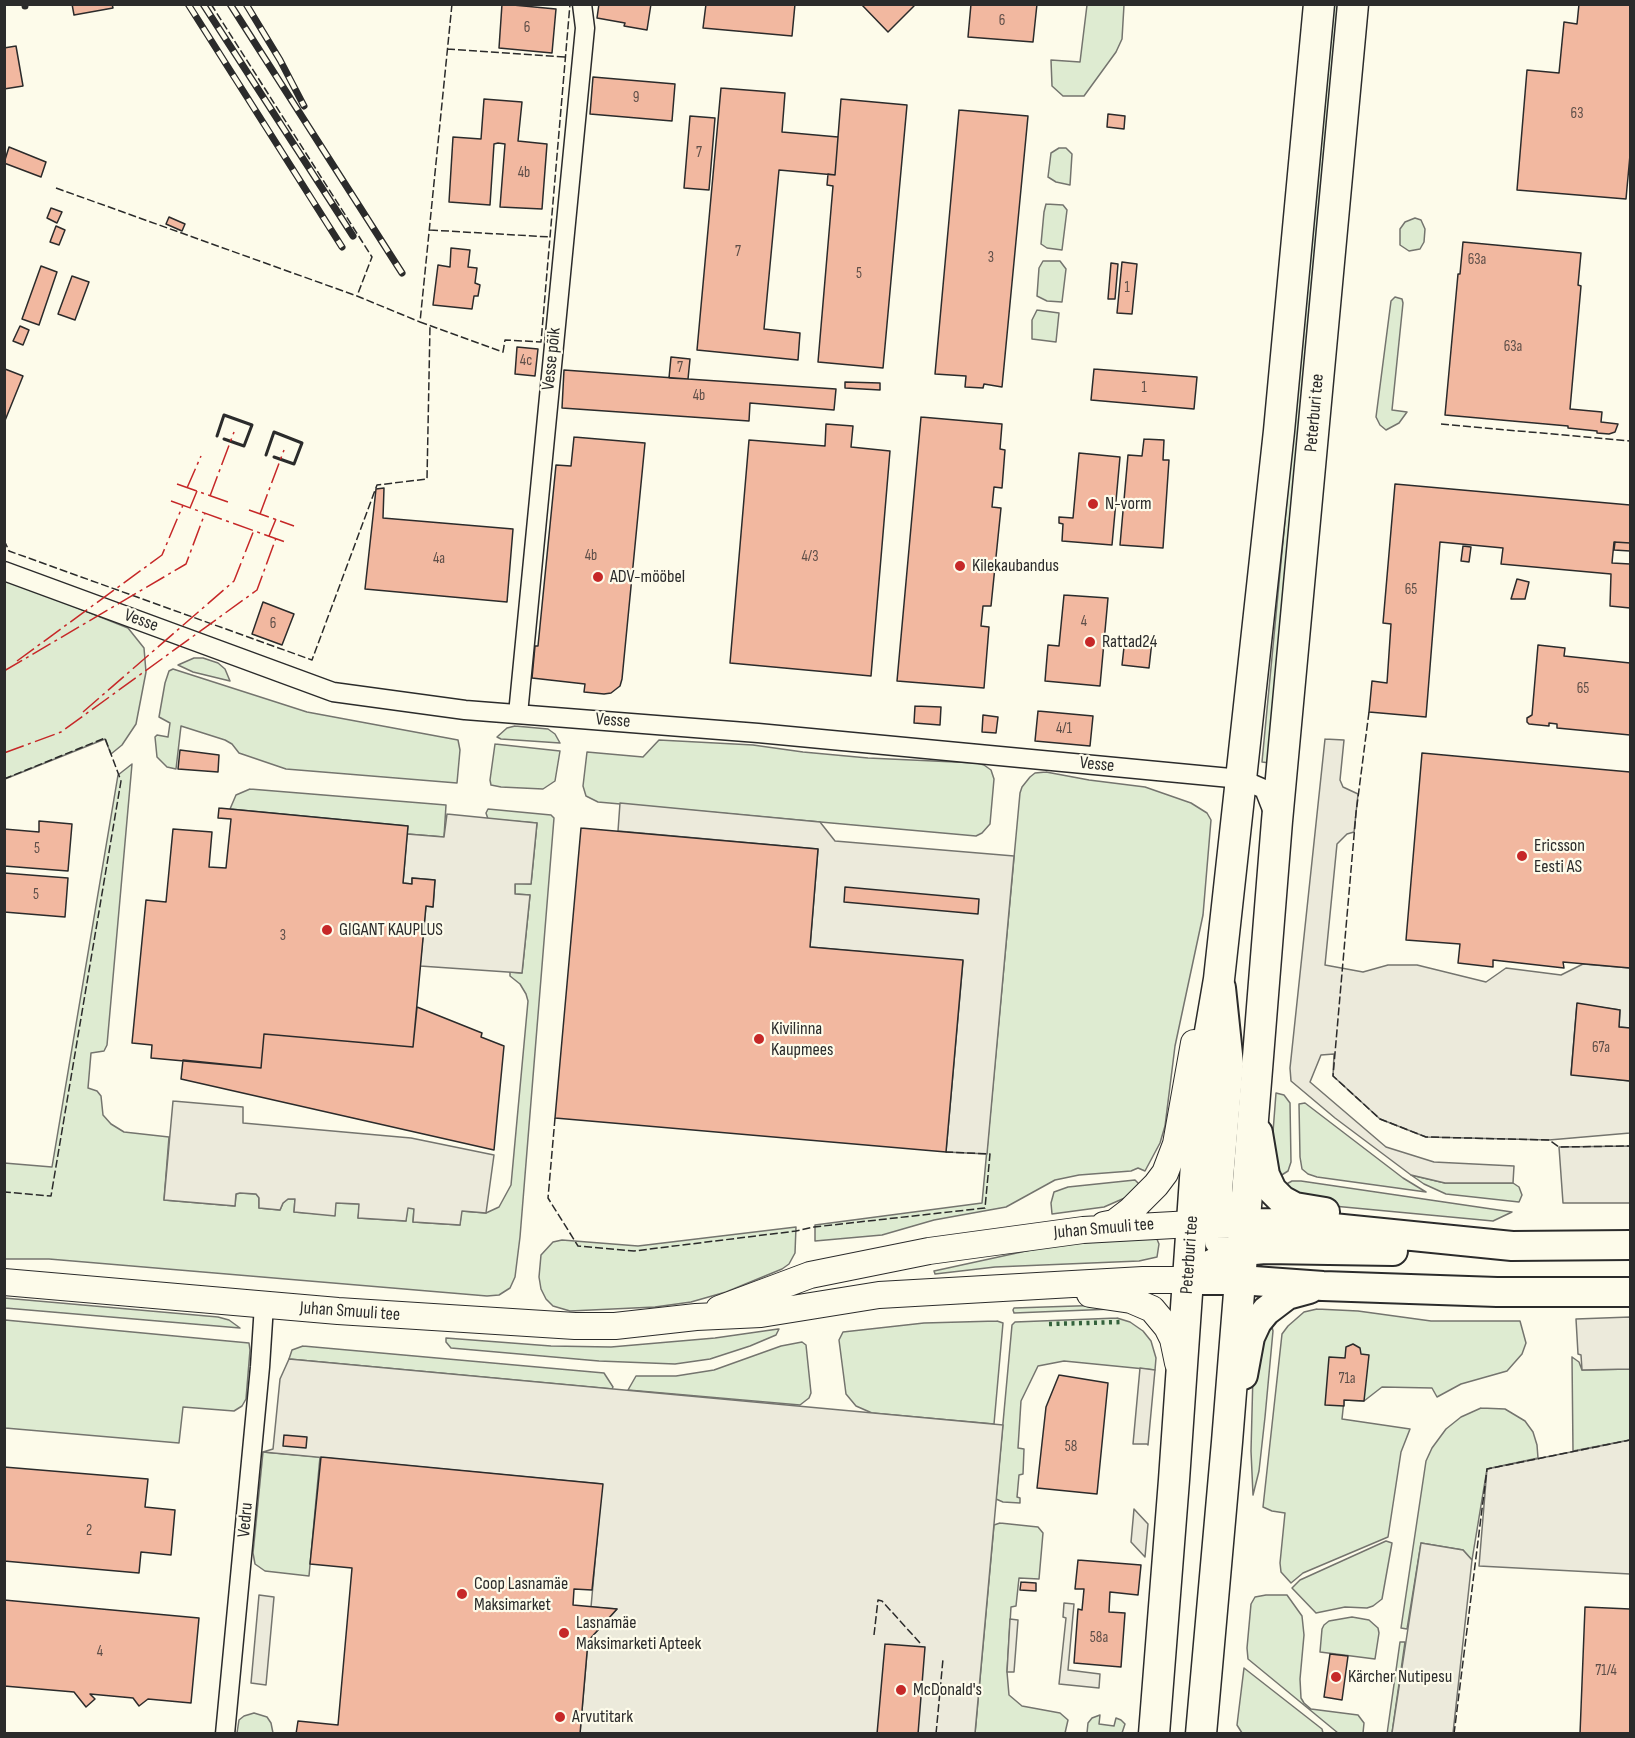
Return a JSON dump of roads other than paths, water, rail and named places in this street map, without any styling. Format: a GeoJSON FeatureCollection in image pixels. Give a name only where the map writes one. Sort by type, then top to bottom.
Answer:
{"type":"FeatureCollection","features":[{"type":"Feature","properties":{"kind":"highway","name":"Peterburi tee"},"geometry":{"type":"LineString","coordinates":[[1201,1734],[1227,1442],[1226,1243],[1202,1078],[1219,979],[1241,779],[1280,419],[1319,4]]}},
{"type":"Feature","properties":{"kind":"highway","name":"Peterburi tee"},"geometry":{"type":"LineString","coordinates":[[1154,1734],[1188,1280],[1226,1243],[1254,1110],[1277,821],[1353,4]]}},
{"type":"Feature","properties":{"kind":"main road"},"geometry":{"type":"LineString","coordinates":[[1083,1230],[1114,1223],[1144,1198],[1165,1173],[1176,1144],[1193,1045],[1219,979]]}},
{"type":"Feature","properties":{"kind":"main road"},"geometry":{"type":"LineString","coordinates":[[1254,1110],[1265,1175],[1272,1190],[1294,1207],[1445,1228],[1512,1246]]}},
{"type":"Feature","properties":{"kind":"main road","name":"Juhan Smuuli tee"},"geometry":{"type":"LineString","coordinates":[[696,1317],[810,1275],[929,1251],[1083,1230],[1226,1243],[1323,1286],[1497,1292],[1630,1292]]}},
{"type":"Feature","properties":{"kind":"main road"},"geometry":{"type":"LineString","coordinates":[[1226,1243],[1265,1249],[1394,1251],[1512,1246],[1630,1245]]}},
{"type":"Feature","properties":{"kind":"main road","name":"Juhan Smuuli tee"},"geometry":{"type":"LineString","coordinates":[[4,1282],[264,1305],[575,1326],[645,1324],[696,1317],[761,1314],[879,1295],[1143,1280],[1188,1280],[1226,1243]]}},
{"type":"Feature","properties":{"kind":"main road"},"geometry":{"type":"LineString","coordinates":[[1040,1286],[1131,1300],[1152,1309],[1173,1338],[1181,1378]]}},
{"type":"Feature","properties":{"kind":"main road"},"geometry":{"type":"LineString","coordinates":[[1227,1442],[1247,1350],[1257,1322],[1276,1301],[1287,1295],[1323,1286]]}},
{"type":"Feature","properties":{"kind":"street","name":"Vesse põik"},"geometry":{"type":"LineString","coordinates":[[518,714],[585,28],[582,4]]}},
{"type":"Feature","properties":{"kind":"street","name":"Vesse"},"geometry":{"type":"LineString","coordinates":[[4,571],[333,692],[465,710],[758,732],[1241,779]]}},
{"type":"Feature","properties":{"kind":"street","name":"Peterburi tee"},"geometry":{"type":"LineString","coordinates":[[1241,779],[1264,789],[1277,821]]}},
{"type":"Feature","properties":{"kind":"street","name":"Vedru"},"geometry":{"type":"LineString","coordinates":[[225,1734],[264,1305]]}},
{"type":"Feature","properties":{"kind":"railway"},"geometry":{"type":"LineString","coordinates":[[188,4],[342,247]]}},
{"type":"Feature","properties":{"kind":"railway"},"geometry":{"type":"LineString","coordinates":[[203,4],[353,236]]}},
{"type":"Feature","properties":{"kind":"railway"},"geometry":{"type":"LineString","coordinates":[[230,4],[402,273]]}},
{"type":"Feature","properties":{"kind":"railway"},"geometry":{"type":"LineString","coordinates":[[246,4],[280,60],[304,106]]}},
{"type":"Feature","properties":{"kind":"place","name":"N-vorm"},"geometry":{"type":"Point","coordinates":[1093,504]}},
{"type":"Feature","properties":{"kind":"place","name":"Kilekaubandus"},"geometry":{"type":"Point","coordinates":[960,566]}},
{"type":"Feature","properties":{"kind":"place","name":"ADV-mööbel"},"geometry":{"type":"Point","coordinates":[598,577]}},
{"type":"Feature","properties":{"kind":"place","name":"Rattad24"},"geometry":{"type":"Point","coordinates":[1090,642]}},
{"type":"Feature","properties":{"kind":"place","name":"Ericsson Eesti AS"},"geometry":{"type":"Point","coordinates":[1522,856]}},
{"type":"Feature","properties":{"kind":"place","name":"GIGANT KAUPLUS"},"geometry":{"type":"Point","coordinates":[327,930]}},
{"type":"Feature","properties":{"kind":"place","name":"Kivilinna Kaupmees"},"geometry":{"type":"Point","coordinates":[759,1039]}},
{"type":"Feature","properties":{"kind":"place","name":"Coop Lasnamäe Maksimarket"},"geometry":{"type":"Point","coordinates":[462,1594]}},
{"type":"Feature","properties":{"kind":"place","name":"Lasnamäe Maksimarketi Apteek"},"geometry":{"type":"Point","coordinates":[564,1633]}},
{"type":"Feature","properties":{"kind":"place","name":"Kärcher Nutipesu"},"geometry":{"type":"Point","coordinates":[1336,1677]}},
{"type":"Feature","properties":{"kind":"place","name":"McDonald's"},"geometry":{"type":"Point","coordinates":[901,1690]}},
{"type":"Feature","properties":{"kind":"place","name":"Arvutitark"},"geometry":{"type":"Point","coordinates":[560,1717]}}]}
